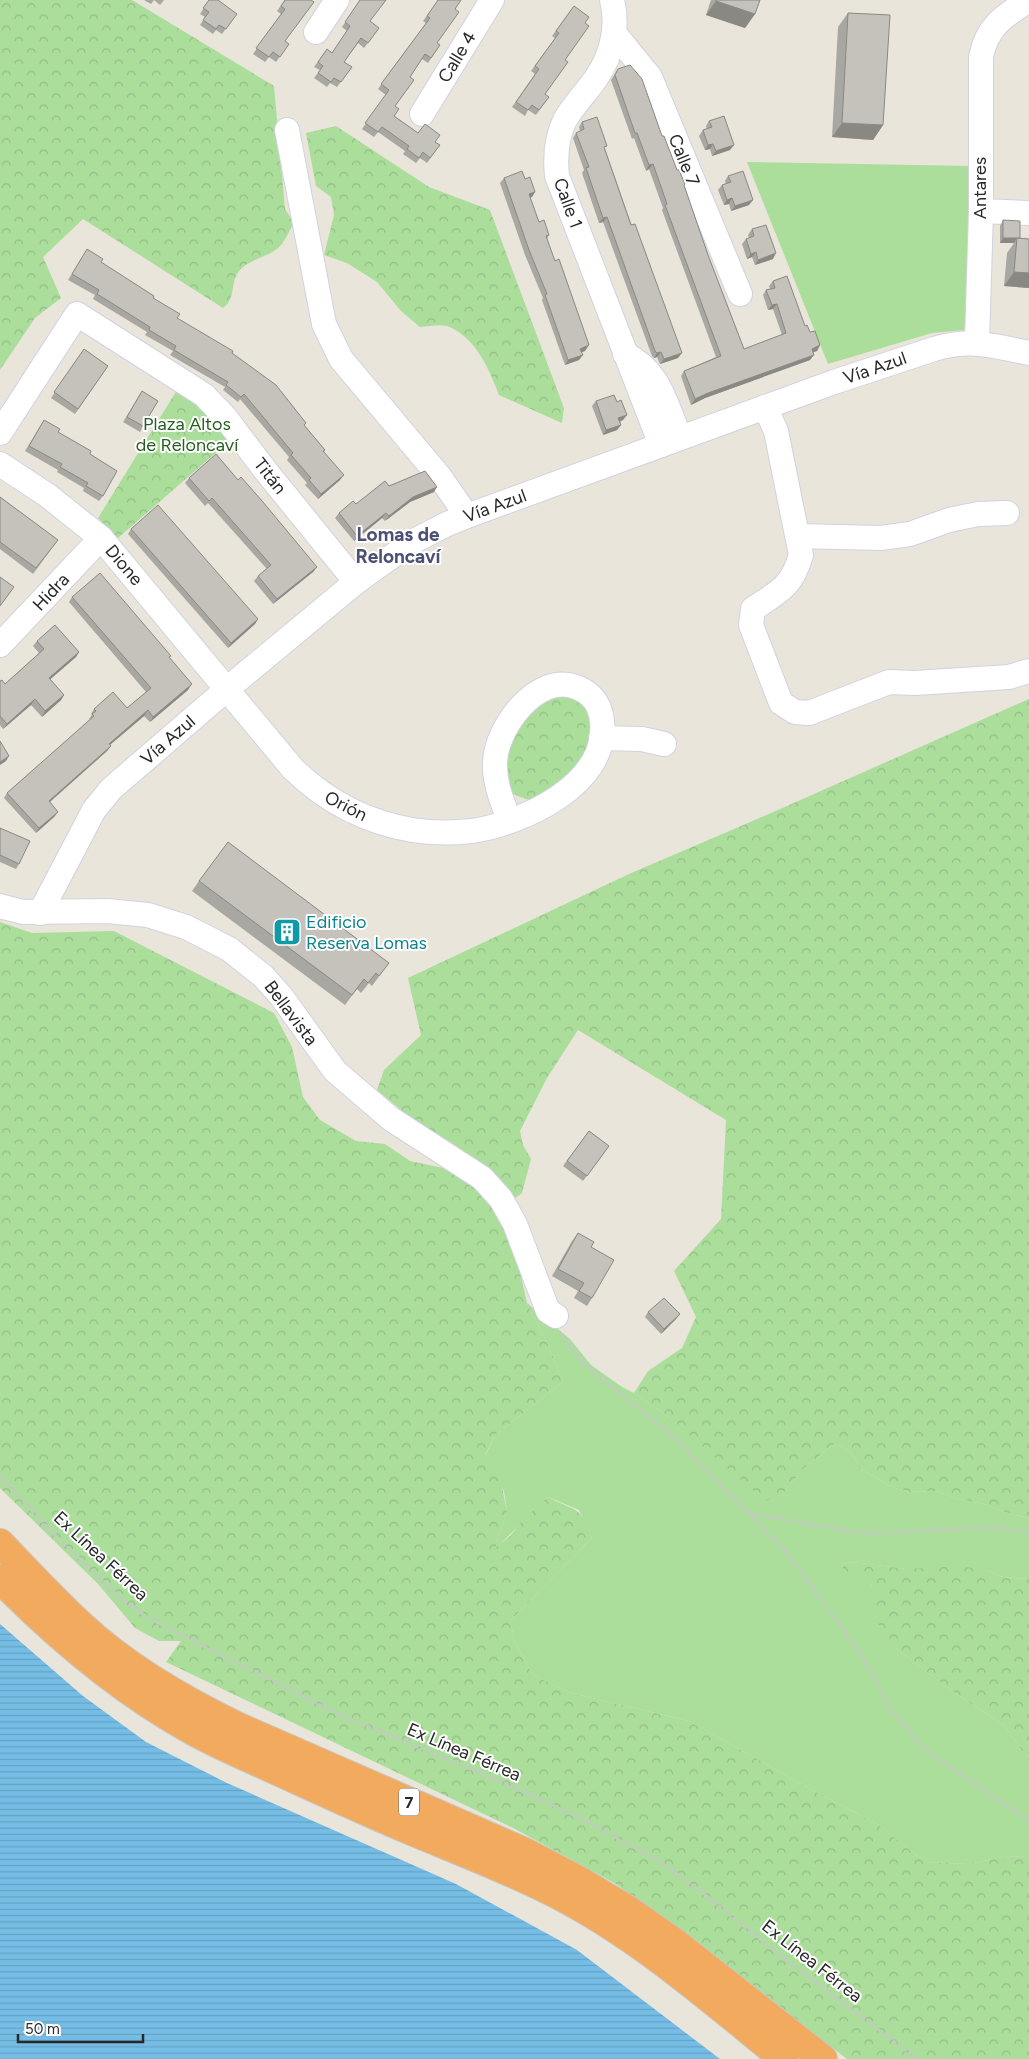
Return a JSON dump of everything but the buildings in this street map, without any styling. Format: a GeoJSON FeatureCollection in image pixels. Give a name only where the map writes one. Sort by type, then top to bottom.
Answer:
{"type":"FeatureCollection","features":[{"type":"Feature","properties":{"kind":"highway","name":"7"},"geometry":{"type":"LineString","coordinates":[[0,1543],[82,1626],[151,1678],[201,1708],[239,1727],[525,1852],[582,1882],[627,1909],[677,1944],[822,2059]]}},
{"type":"Feature","properties":{"kind":"highway","name":"7"},"geometry":{"type":"LineString","coordinates":[[0,1579],[81,1656],[134,1696],[226,1748],[560,1896],[616,1929],[663,1962],[784,2059]]}},
{"type":"Feature","properties":{"kind":"street"},"geometry":{"type":"LineString","coordinates":[[316,32],[337,0]]}},
{"type":"Feature","properties":{"kind":"street","name":"Calle 4"},"geometry":{"type":"LineString","coordinates":[[422,114],[492,0]]}},
{"type":"Feature","properties":{"kind":"street","name":"Calle 1"},"geometry":{"type":"LineString","coordinates":[[612,0],[615,34],[607,57],[597,77],[565,121],[557,148],[557,176],[626,354],[670,442]]}},
{"type":"Feature","properties":{"kind":"street","name":"Antares"},"geometry":{"type":"LineString","coordinates":[[977,342],[981,211],[981,57],[987,35],[1007,14],[1029,0]]}},
{"type":"Feature","properties":{"kind":"street","name":"Calle 7"},"geometry":{"type":"LineString","coordinates":[[615,34],[650,77],[740,294]]}},
{"type":"Feature","properties":{"kind":"street"},"geometry":{"type":"LineString","coordinates":[[287,130],[324,324],[341,358],[440,477],[467,516]]}},
{"type":"Feature","properties":{"kind":"street"},"geometry":{"type":"LineString","coordinates":[[981,211],[1029,213]]}},
{"type":"Feature","properties":{"kind":"street","name":"Titán"},"geometry":{"type":"LineString","coordinates":[[0,433],[77,314],[192,386],[209,400],[225,417],[265,470],[356,582]]}},
{"type":"Feature","properties":{"kind":"street","name":"Vía Azul"},"geometry":{"type":"LineString","coordinates":[[40,913],[101,800],[227,689],[356,582],[412,542],[467,516],[765,407],[950,344],[977,342],[1029,353]]}},
{"type":"Feature","properties":{"kind":"street"},"geometry":{"type":"LineString","coordinates":[[765,407],[776,431],[801,555],[796,572],[787,584],[752,609],[751,625],[781,703],[795,712],[809,713],[889,682],[915,683],[1009,677],[1029,670]]}},
{"type":"Feature","properties":{"kind":"street","name":"Dione"},"geometry":{"type":"LineString","coordinates":[[0,464],[54,500],[101,538],[227,689]]}},
{"type":"Feature","properties":{"kind":"street"},"geometry":{"type":"LineString","coordinates":[[798,536],[881,538],[910,534],[949,520],[978,514],[1007,513]]}},
{"type":"Feature","properties":{"kind":"street","name":"Hidra"},"geometry":{"type":"LineString","coordinates":[[0,645],[101,538]]}},
{"type":"Feature","properties":{"kind":"street","name":"Orión"},"geometry":{"type":"LineString","coordinates":[[227,689],[307,782],[339,806],[356,814],[395,826],[433,832],[472,830],[509,820],[553,800],[574,785],[591,765],[601,738],[602,718],[596,701],[588,693],[574,686],[552,687],[536,694],[520,707],[509,720],[502,733],[495,757],[496,780],[509,820]]}},
{"type":"Feature","properties":{"kind":"street"},"geometry":{"type":"LineString","coordinates":[[601,738],[642,740],[664,744]]}},
{"type":"Feature","properties":{"kind":"street","name":"Bellavista"},"geometry":{"type":"LineString","coordinates":[[0,906],[23,912],[107,911],[148,915],[186,927],[229,948],[263,976],[281,996],[335,1071],[391,1119],[482,1178],[500,1199],[515,1224],[548,1310],[556,1316]]}},
{"type":"Feature","properties":{"kind":"path"},"geometry":{"type":"LineString","coordinates":[[556,1316],[561,1336],[582,1362],[677,1440],[785,1552],[859,1651],[892,1711],[924,1749],[1029,1821]]}},
{"type":"Feature","properties":{"kind":"path","name":"Ex Línea Férrea"},"geometry":{"type":"LineString","coordinates":[[0,1477],[59,1539],[119,1597],[150,1619],[338,1714],[507,1784],[588,1822],[657,1860],[703,1892],[777,1953],[917,2059]]}},
{"type":"Feature","properties":{"kind":"path"},"geometry":{"type":"LineString","coordinates":[[747,1512],[856,1532],[882,1533],[989,1527],[1029,1532]]}},
{"type":"Feature","properties":{"kind":"green space"},"geometry":{"type":"Polygon","coordinates":[[[0,0],[132,0],[274,86],[285,209],[294,223],[280,247],[240,270],[235,280],[230,300],[223,308],[83,219],[43,257],[61,298],[35,318],[0,370],[0,0]]]}},
{"type":"Feature","properties":{"kind":"green space"},"geometry":{"type":"Polygon","coordinates":[[[336,126],[429,187],[490,210],[564,408],[562,423],[499,395],[480,355],[474,346],[457,331],[444,325],[420,327],[401,311],[377,282],[347,263],[324,255],[334,215],[331,197],[316,186],[306,133],[336,126]]]}},
{"type":"Feature","properties":{"kind":"green space"},"geometry":{"type":"Polygon","coordinates":[[[747,162],[971,166],[968,321],[964,330],[932,333],[828,364],[747,162]]]}},
{"type":"Feature","properties":{"kind":"green space","name":"Plaza Altos de Reloncaví"},"geometry":{"type":"Polygon","coordinates":[[[177,390],[190,393],[233,440],[118,538],[98,518],[177,390]]]}},
{"type":"Feature","properties":{"kind":"green space"},"geometry":{"type":"Polygon","coordinates":[[[579,696],[595,723],[583,764],[538,798],[529,800],[515,795],[511,792],[503,772],[513,729],[548,697],[579,696]]]}},
{"type":"Feature","properties":{"kind":"green space"},"geometry":{"type":"Polygon","coordinates":[[[1029,699],[1029,1518],[935,1491],[909,1492],[892,1487],[859,1468],[850,1452],[844,1447],[834,1444],[803,1469],[781,1496],[765,1501],[669,1417],[634,1393],[648,1371],[682,1348],[696,1317],[674,1271],[721,1219],[726,1120],[578,1030],[547,1078],[520,1131],[523,1145],[531,1159],[522,1193],[511,1201],[377,1090],[384,1070],[421,1035],[408,978],[629,874],[1029,699]]]}},
{"type":"Feature","properties":{"kind":"green space"},"geometry":{"type":"Polygon","coordinates":[[[0,922],[32,933],[114,931],[274,1013],[292,1047],[303,1097],[320,1120],[356,1141],[385,1144],[410,1161],[448,1169],[485,1188],[514,1245],[527,1303],[549,1347],[563,1382],[496,1434],[485,1455],[499,1472],[507,1512],[496,1547],[510,1536],[525,1518],[548,1497],[581,1514],[592,1538],[510,1621],[515,1642],[533,1675],[571,1693],[689,1721],[877,1824],[925,1862],[969,1864],[1002,1857],[1029,1856],[1029,2059],[847,2059],[616,1884],[515,1829],[166,1662],[181,1641],[159,1641],[135,1628],[98,1584],[0,1488],[0,922]]]}},
{"type":"Feature","properties":{"kind":"green space"},"geometry":{"type":"Polygon","coordinates":[[[527,1303],[570,1339],[591,1365],[669,1417],[710,1451],[781,1496],[803,1469],[834,1444],[844,1447],[850,1452],[859,1468],[892,1487],[909,1492],[935,1491],[1029,1518],[1029,1579],[1003,1577],[986,1570],[906,1569],[853,1562],[842,1564],[845,1572],[863,1577],[871,1585],[873,1611],[897,1649],[949,1689],[1005,1726],[1029,1761],[1029,1856],[1002,1857],[969,1864],[925,1862],[877,1824],[689,1721],[571,1693],[533,1675],[515,1642],[510,1621],[592,1538],[579,1510],[548,1497],[496,1548],[496,1542],[507,1512],[504,1491],[485,1456],[496,1434],[563,1382],[549,1347],[527,1303]]]}},
{"type":"Feature","properties":{"kind":"green space"},"geometry":{"type":"Polygon","coordinates":[[[853,1562],[906,1569],[958,1566],[986,1570],[1003,1577],[1029,1579],[1029,1761],[1005,1726],[949,1689],[897,1649],[880,1628],[873,1611],[871,1585],[862,1577],[844,1572],[842,1564],[853,1562]]]}},
{"type":"Feature","properties":{"kind":"water"},"geometry":{"type":"Polygon","coordinates":[[[0,1624],[83,1696],[146,1742],[227,1783],[456,1884],[577,1950],[720,2059],[0,2059],[0,1624]]]}},
{"type":"Feature","properties":{"kind":"place","name":"Edificio Reserva Lomas"},"geometry":{"type":"Point","coordinates":[287,932]}},
{"type":"Feature","properties":{"kind":"district","name":"Lomas de Reloncaví"},"geometry":{"type":"Point","coordinates":[398,545]}}]}
